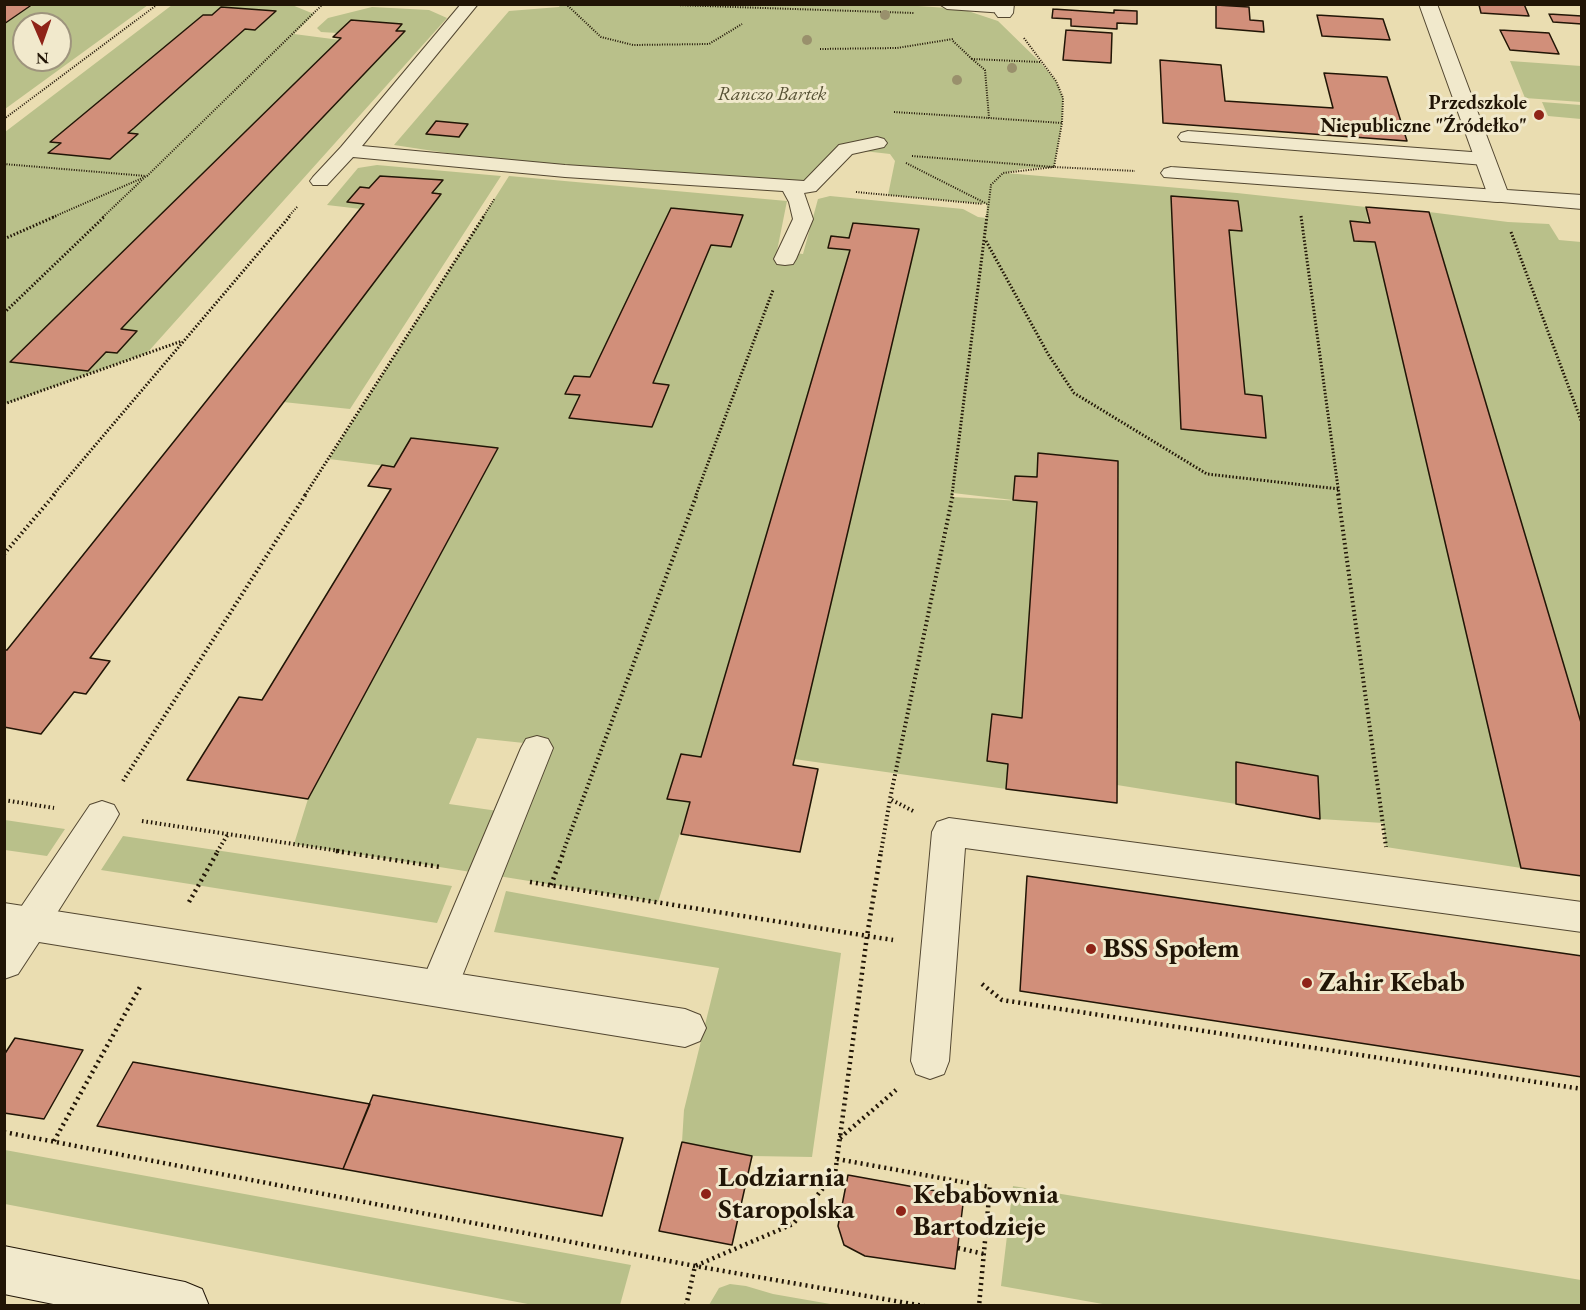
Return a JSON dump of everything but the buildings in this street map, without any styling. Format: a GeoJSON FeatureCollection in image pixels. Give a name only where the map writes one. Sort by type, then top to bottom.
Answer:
{"type":"FeatureCollection","features":[{"type":"Feature","properties":{"kind":"street"},"geometry":{"type":"LineString","coordinates":[[1428,4],[1498,196],[1581,202]]}},
{"type":"Feature","properties":{"kind":"street"},"geometry":{"type":"LineString","coordinates":[[4,962],[17,922],[685,1028]]}},
{"type":"Feature","properties":{"kind":"street"},"geometry":{"type":"LineString","coordinates":[[4,1270],[185,1305]]}},
{"type":"Feature","properties":{"kind":"lane"},"geometry":{"type":"LineString","coordinates":[[320,181],[348,152],[470,4]]}},
{"type":"Feature","properties":{"kind":"lane"},"geometry":{"type":"LineString","coordinates":[[947,4],[1004,9]]}},
{"type":"Feature","properties":{"kind":"lane"},"geometry":{"type":"LineString","coordinates":[[1188,137],[1485,159]]}},
{"type":"Feature","properties":{"kind":"lane"},"geometry":{"type":"LineString","coordinates":[[348,152],[800,187],[846,149],[884,148]]}},
{"type":"Feature","properties":{"kind":"lane"},"geometry":{"type":"LineString","coordinates":[[1171,173],[1498,196]]}},
{"type":"Feature","properties":{"kind":"lane"},"geometry":{"type":"LineString","coordinates":[[785,259],[803,219],[799,201],[800,187]]}},
{"type":"Feature","properties":{"kind":"lane"},"geometry":{"type":"LineString","coordinates":[[438,989],[537,748]]}},
{"type":"Feature","properties":{"kind":"lane"},"geometry":{"type":"LineString","coordinates":[[17,922],[102,814]]}},
{"type":"Feature","properties":{"kind":"lane"},"geometry":{"type":"LineString","coordinates":[[930,1061],[949,832],[1581,917]]}},
{"type":"Feature","properties":{"kind":"path"},"geometry":{"type":"LineString","coordinates":[[4,119],[158,4]]}},
{"type":"Feature","properties":{"kind":"path"},"geometry":{"type":"LineString","coordinates":[[4,313],[323,4]]}},
{"type":"Feature","properties":{"kind":"path"},"geometry":{"type":"LineString","coordinates":[[566,4],[601,37],[633,45],[709,44],[742,24]]}},
{"type":"Feature","properties":{"kind":"path"},"geometry":{"type":"LineString","coordinates":[[645,4],[916,13]]}},
{"type":"Feature","properties":{"kind":"path"},"geometry":{"type":"LineString","coordinates":[[952,41],[959,16],[1004,9],[1040,62],[1056,81],[1064,98],[1054,167]]}},
{"type":"Feature","properties":{"kind":"path"},"geometry":{"type":"LineString","coordinates":[[820,49],[897,48],[952,41],[985,70],[989,118]]}},
{"type":"Feature","properties":{"kind":"path"},"geometry":{"type":"LineString","coordinates":[[972,58],[1040,62]]}},
{"type":"Feature","properties":{"kind":"path"},"geometry":{"type":"LineString","coordinates":[[987,204],[884,148],[871,111],[1062,123]]}},
{"type":"Feature","properties":{"kind":"path"},"geometry":{"type":"LineString","coordinates":[[884,148],[1054,167],[1171,173]]}},
{"type":"Feature","properties":{"kind":"path"},"geometry":{"type":"LineString","coordinates":[[4,164],[147,176]]}},
{"type":"Feature","properties":{"kind":"path"},"geometry":{"type":"LineString","coordinates":[[102,814],[515,166]]}},
{"type":"Feature","properties":{"kind":"path"},"geometry":{"type":"LineString","coordinates":[[695,1266],[793,1224],[835,1174],[867,936],[890,799],[953,497],[991,185],[1003,173],[1054,167]]}},
{"type":"Feature","properties":{"kind":"path"},"geometry":{"type":"LineString","coordinates":[[4,239],[147,176]]}},
{"type":"Feature","properties":{"kind":"path"},"geometry":{"type":"LineString","coordinates":[[4,554],[320,181]]}},
{"type":"Feature","properties":{"kind":"path"},"geometry":{"type":"LineString","coordinates":[[1296,182],[1391,890]]}},
{"type":"Feature","properties":{"kind":"path"},"geometry":{"type":"LineString","coordinates":[[800,187],[987,204]]}},
{"type":"Feature","properties":{"kind":"path"},"geometry":{"type":"LineString","coordinates":[[1498,196],[1581,423]]}},
{"type":"Feature","properties":{"kind":"path"},"geometry":{"type":"LineString","coordinates":[[985,241],[1048,354],[1074,393],[1207,474],[1339,489]]}},
{"type":"Feature","properties":{"kind":"path"},"geometry":{"type":"LineString","coordinates":[[551,885],[785,259]]}},
{"type":"Feature","properties":{"kind":"path"},"geometry":{"type":"LineString","coordinates":[[4,404],[185,340]]}},
{"type":"Feature","properties":{"kind":"path"},"geometry":{"type":"LineString","coordinates":[[890,799],[949,832]]}},
{"type":"Feature","properties":{"kind":"path"},"geometry":{"type":"LineString","coordinates":[[938,947],[1002,1000],[1581,1089]]}},
{"type":"Feature","properties":{"kind":"path"},"geometry":{"type":"LineString","coordinates":[[839,1139],[930,1061]]}},
{"type":"Feature","properties":{"kind":"path"},"geometry":{"type":"LineString","coordinates":[[4,1132],[695,1266],[924,1305]]}},
{"type":"Feature","properties":{"kind":"path"},"geometry":{"type":"LineString","coordinates":[[837,1159],[990,1187],[980,1305]]}},
{"type":"Feature","properties":{"kind":"path"},"geometry":{"type":"LineString","coordinates":[[958,1248],[984,1254]]}},
{"type":"Feature","properties":{"kind":"path"},"geometry":{"type":"LineString","coordinates":[[686,1305],[695,1266]]}},
{"type":"Feature","properties":{"kind":"green space"},"geometry":{"type":"Polygon","coordinates":[[[34,4],[148,5],[72,60],[72,12],[22,12],[34,4]]]}},
{"type":"Feature","properties":{"kind":"green space","name":"Ranczo Bartek"},"geometry":{"type":"Polygon","coordinates":[[[561,4],[889,4],[962,9],[998,21],[1040,62],[1056,81],[1063,98],[1062,123],[1054,167],[1021,169],[1006,173],[1237,193],[1366,207],[1368,223],[1350,221],[1354,240],[1375,242],[1521,868],[1386,847],[1383,823],[1320,819],[1236,763],[1236,804],[1117,785],[1118,461],[1039,453],[1037,477],[1016,476],[1013,500],[953,493],[953,497],[1037,502],[1022,718],[992,715],[987,761],[1008,764],[1006,789],[794,759],[853,224],[849,238],[832,236],[828,247],[850,250],[701,757],[681,755],[667,798],[690,802],[658,902],[486,874],[524,743],[477,738],[449,804],[498,811],[471,872],[294,844],[308,799],[498,449],[411,439],[394,467],[329,459],[509,176],[787,201],[777,251],[803,254],[818,199],[830,196],[963,209],[978,217],[986,218],[987,204],[888,195],[895,161],[890,154],[846,149],[809,187],[565,171],[394,145],[509,11],[559,7],[561,4]],[[1171,196],[1181,429],[1266,438],[1262,396],[1245,394],[1229,230],[1242,231],[1238,201],[1171,196]],[[671,209],[590,377],[574,376],[565,394],[580,395],[569,418],[669,385],[653,383],[711,245],[731,246],[743,215],[671,209]]]}},
{"type":"Feature","properties":{"kind":"green space"},"geometry":{"type":"Polygon","coordinates":[[[172,5],[292,5],[314,14],[294,34],[340,40],[11,362],[88,371],[106,352],[117,353],[137,332],[121,329],[404,32],[396,31],[401,24],[351,20],[337,33],[321,32],[317,28],[328,18],[372,7],[429,10],[447,18],[147,353],[5,404],[5,132],[172,5]],[[275,11],[203,15],[51,141],[61,143],[49,153],[110,159],[138,134],[128,133],[245,29],[256,30],[275,11]]]}},
{"type":"Feature","properties":{"kind":"green space"},"geometry":{"type":"Polygon","coordinates":[[[12,19],[12,72],[56,72],[5,109],[5,24],[12,19]]]}},
{"type":"Feature","properties":{"kind":"green space"},"geometry":{"type":"Polygon","coordinates":[[[1510,61],[1581,66],[1581,102],[1525,98],[1510,61]]]}},
{"type":"Feature","properties":{"kind":"green space"},"geometry":{"type":"Polygon","coordinates":[[[1542,102],[1581,105],[1581,119],[1548,116],[1542,102]]]}},
{"type":"Feature","properties":{"kind":"green space"},"geometry":{"type":"Polygon","coordinates":[[[377,165],[501,176],[350,409],[283,402],[442,181],[380,176],[369,188],[360,187],[347,202],[364,204],[361,209],[327,205],[358,168],[377,165]]]}},
{"type":"Feature","properties":{"kind":"green space"},"geometry":{"type":"Polygon","coordinates":[[[1429,212],[1508,222],[1549,224],[1559,240],[1581,242],[1581,726],[1429,212]]]}},
{"type":"Feature","properties":{"kind":"green space"},"geometry":{"type":"Polygon","coordinates":[[[5,820],[65,829],[47,856],[5,850],[5,820]]]}},
{"type":"Feature","properties":{"kind":"green space"},"geometry":{"type":"Polygon","coordinates":[[[123,836],[452,886],[437,923],[101,870],[123,836]]]}},
{"type":"Feature","properties":{"kind":"green space"},"geometry":{"type":"Polygon","coordinates":[[[506,891],[841,953],[812,1157],[752,1156],[682,1142],[684,1110],[719,968],[494,932],[506,891]]]}},
{"type":"Feature","properties":{"kind":"green space"},"geometry":{"type":"Polygon","coordinates":[[[4,1150],[631,1265],[620,1305],[533,1305],[5,1204],[4,1150]]]}},
{"type":"Feature","properties":{"kind":"green space"},"geometry":{"type":"Polygon","coordinates":[[[1013,1186],[1581,1280],[1581,1305],[1114,1306],[1001,1286],[1013,1186]]]}},
{"type":"Feature","properties":{"kind":"green space"},"geometry":{"type":"Polygon","coordinates":[[[730,1284],[836,1305],[709,1305],[719,1288],[730,1284]]]}},
{"type":"Feature","properties":{"kind":"place","name":"Przedszkole Niepubliczne \"Źródełko\""},"geometry":{"type":"Point","coordinates":[1539,115]}},
{"type":"Feature","properties":{"kind":"place","name":"BSS Społem"},"geometry":{"type":"Point","coordinates":[1091,949]}},
{"type":"Feature","properties":{"kind":"place","name":"Zahir Kebab"},"geometry":{"type":"Point","coordinates":[1307,983]}},
{"type":"Feature","properties":{"kind":"place","name":"Lodziarnia Staropolska"},"geometry":{"type":"Point","coordinates":[706,1194]}},
{"type":"Feature","properties":{"kind":"place","name":"Kebabownia Bartodzieje"},"geometry":{"type":"Point","coordinates":[901,1211]}}]}
